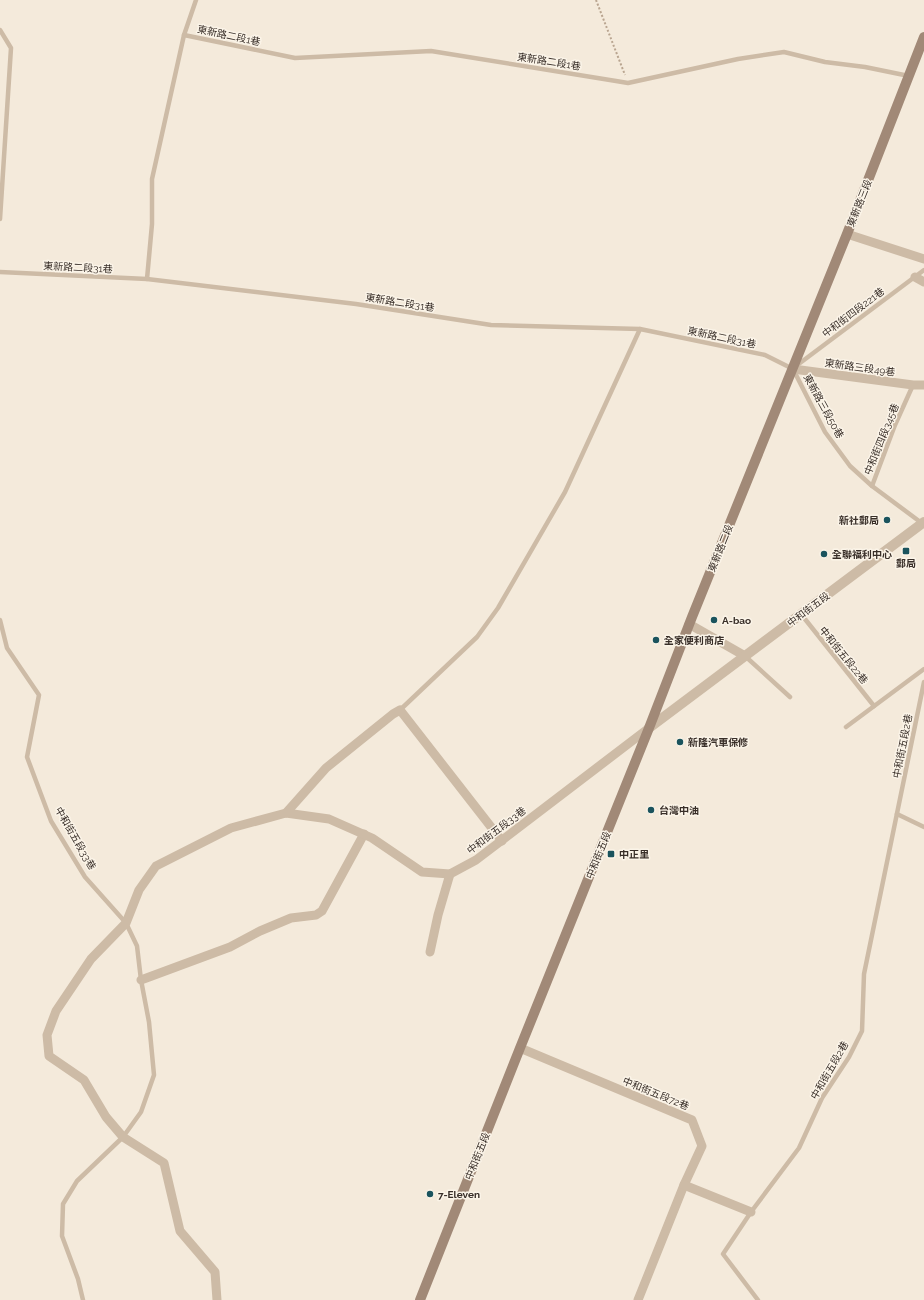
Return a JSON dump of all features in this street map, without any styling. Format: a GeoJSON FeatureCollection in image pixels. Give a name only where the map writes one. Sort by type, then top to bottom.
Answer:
{"type":"FeatureCollection","features":[{"type":"Feature","properties":{"kind":"main road","name":"東新路三段"},"geometry":{"type":"LineString","coordinates":[[793,369],[848,234],[909,76],[921,54],[924,37]]}},
{"type":"Feature","properties":{"kind":"main road","name":"東新路二段"},"geometry":{"type":"LineString","coordinates":[[649,728],[689,624],[793,369]]}},
{"type":"Feature","properties":{"kind":"main road","name":"中和街五段"},"geometry":{"type":"LineString","coordinates":[[420,1300],[649,728]]}},
{"type":"Feature","properties":{"kind":"street"},"geometry":{"type":"LineString","coordinates":[[848,234],[924,259]]}},
{"type":"Feature","properties":{"kind":"street"},"geometry":{"type":"LineString","coordinates":[[915,277],[924,282]]}},
{"type":"Feature","properties":{"kind":"street","name":"東新路三段49巷"},"geometry":{"type":"LineString","coordinates":[[793,369],[924,386]]}},
{"type":"Feature","properties":{"kind":"street","name":"中和街五段"},"geometry":{"type":"LineString","coordinates":[[649,728],[924,523]]}},
{"type":"Feature","properties":{"kind":"street"},"geometry":{"type":"LineString","coordinates":[[689,624],[745,656]]}},
{"type":"Feature","properties":{"kind":"street"},"geometry":{"type":"LineString","coordinates":[[286,813],[326,768],[400,710],[502,841]]}},
{"type":"Feature","properties":{"kind":"street","name":"中和街五段33巷"},"geometry":{"type":"LineString","coordinates":[[450,874],[476,860],[502,841],[649,728]]}},
{"type":"Feature","properties":{"kind":"street"},"geometry":{"type":"LineString","coordinates":[[217,1300],[215,1272],[180,1231],[164,1163],[123,1137],[106,1117],[84,1080],[49,1056],[47,1035],[56,1011],[90,959],[126,923],[139,890],[156,866],[231,828],[286,813],[329,819],[372,838],[422,872],[450,874],[438,915],[430,952]]}},
{"type":"Feature","properties":{"kind":"street"},"geometry":{"type":"LineString","coordinates":[[142,980],[230,947],[260,931],[291,918],[316,915],[322,911],[364,834]]}},
{"type":"Feature","properties":{"kind":"street","name":"中和街五段72巷"},"geometry":{"type":"LineString","coordinates":[[520,1048],[692,1120],[702,1146],[684,1185],[638,1300]]}},
{"type":"Feature","properties":{"kind":"street"},"geometry":{"type":"LineString","coordinates":[[684,1185],[751,1212]]}},
{"type":"Feature","properties":{"kind":"lane","name":"東新路二段1巷"},"geometry":{"type":"LineString","coordinates":[[147,279],[152,224],[152,179],[184,35],[196,0]]}},
{"type":"Feature","properties":{"kind":"lane"},"geometry":{"type":"LineString","coordinates":[[0,30],[11,48],[0,218]]}},
{"type":"Feature","properties":{"kind":"lane","name":"東新路二段1巷"},"geometry":{"type":"LineString","coordinates":[[184,35],[295,58],[431,51],[616,80],[628,84],[738,59],[784,52],[825,62],[865,67],[909,76]]}},
{"type":"Feature","properties":{"kind":"lane","name":"中和街四段221巷"},"geometry":{"type":"LineString","coordinates":[[793,369],[804,359],[924,270]]}},
{"type":"Feature","properties":{"kind":"lane","name":"東新路二段31巷"},"geometry":{"type":"LineString","coordinates":[[0,272],[147,279],[356,304],[491,325],[640,329],[765,356],[793,369]]}},
{"type":"Feature","properties":{"kind":"lane"},"geometry":{"type":"LineString","coordinates":[[400,710],[477,637],[498,608],[565,492],[640,329]]}},
{"type":"Feature","properties":{"kind":"lane","name":"東新路三段50巷"},"geometry":{"type":"LineString","coordinates":[[793,369],[825,432],[850,466],[872,486]]}},
{"type":"Feature","properties":{"kind":"lane","name":"中和街四段345巷"},"geometry":{"type":"LineString","coordinates":[[912,385],[872,486],[924,523]]}},
{"type":"Feature","properties":{"kind":"lane","name":"中和街五段22巷"},"geometry":{"type":"LineString","coordinates":[[801,614],[874,706]]}},
{"type":"Feature","properties":{"kind":"lane","name":"中和街五段33巷"},"geometry":{"type":"LineString","coordinates":[[0,620],[7,648],[39,695],[26,757],[51,821],[85,877],[126,923],[137,946],[149,1022],[154,1076],[141,1112],[123,1137],[77,1181],[63,1204],[62,1236],[78,1279],[83,1300]]}},
{"type":"Feature","properties":{"kind":"lane"},"geometry":{"type":"LineString","coordinates":[[745,656],[790,697]]}},
{"type":"Feature","properties":{"kind":"lane"},"geometry":{"type":"LineString","coordinates":[[846,727],[924,669]]}},
{"type":"Feature","properties":{"kind":"lane","name":"中和街五段2巷"},"geometry":{"type":"LineString","coordinates":[[758,1300],[723,1254],[751,1212],[799,1148],[822,1098],[849,1056],[862,1031],[864,974],[924,682]]}},
{"type":"Feature","properties":{"kind":"lane"},"geometry":{"type":"LineString","coordinates":[[898,814],[924,828]]}},
{"type":"Feature","properties":{"kind":"path"},"geometry":{"type":"LineString","coordinates":[[596,0],[628,84]]}},
{"type":"Feature","properties":{"kind":"place","name":"新社郵局"},"geometry":{"type":"Point","coordinates":[887,520]}},
{"type":"Feature","properties":{"kind":"place","name":"郵局"},"geometry":{"type":"Point","coordinates":[906,551]}},
{"type":"Feature","properties":{"kind":"place","name":"全聯福利中心"},"geometry":{"type":"Point","coordinates":[824,554]}},
{"type":"Feature","properties":{"kind":"place","name":"A-bao"},"geometry":{"type":"Point","coordinates":[714,620]}},
{"type":"Feature","properties":{"kind":"place","name":"全家便利商店"},"geometry":{"type":"Point","coordinates":[656,640]}},
{"type":"Feature","properties":{"kind":"place","name":"新隆汽車保修"},"geometry":{"type":"Point","coordinates":[680,742]}},
{"type":"Feature","properties":{"kind":"place","name":"台灣中油"},"geometry":{"type":"Point","coordinates":[651,810]}},
{"type":"Feature","properties":{"kind":"place","name":"中正里"},"geometry":{"type":"Point","coordinates":[611,854]}},
{"type":"Feature","properties":{"kind":"place","name":"7-Eleven"},"geometry":{"type":"Point","coordinates":[430,1194]}}]}
